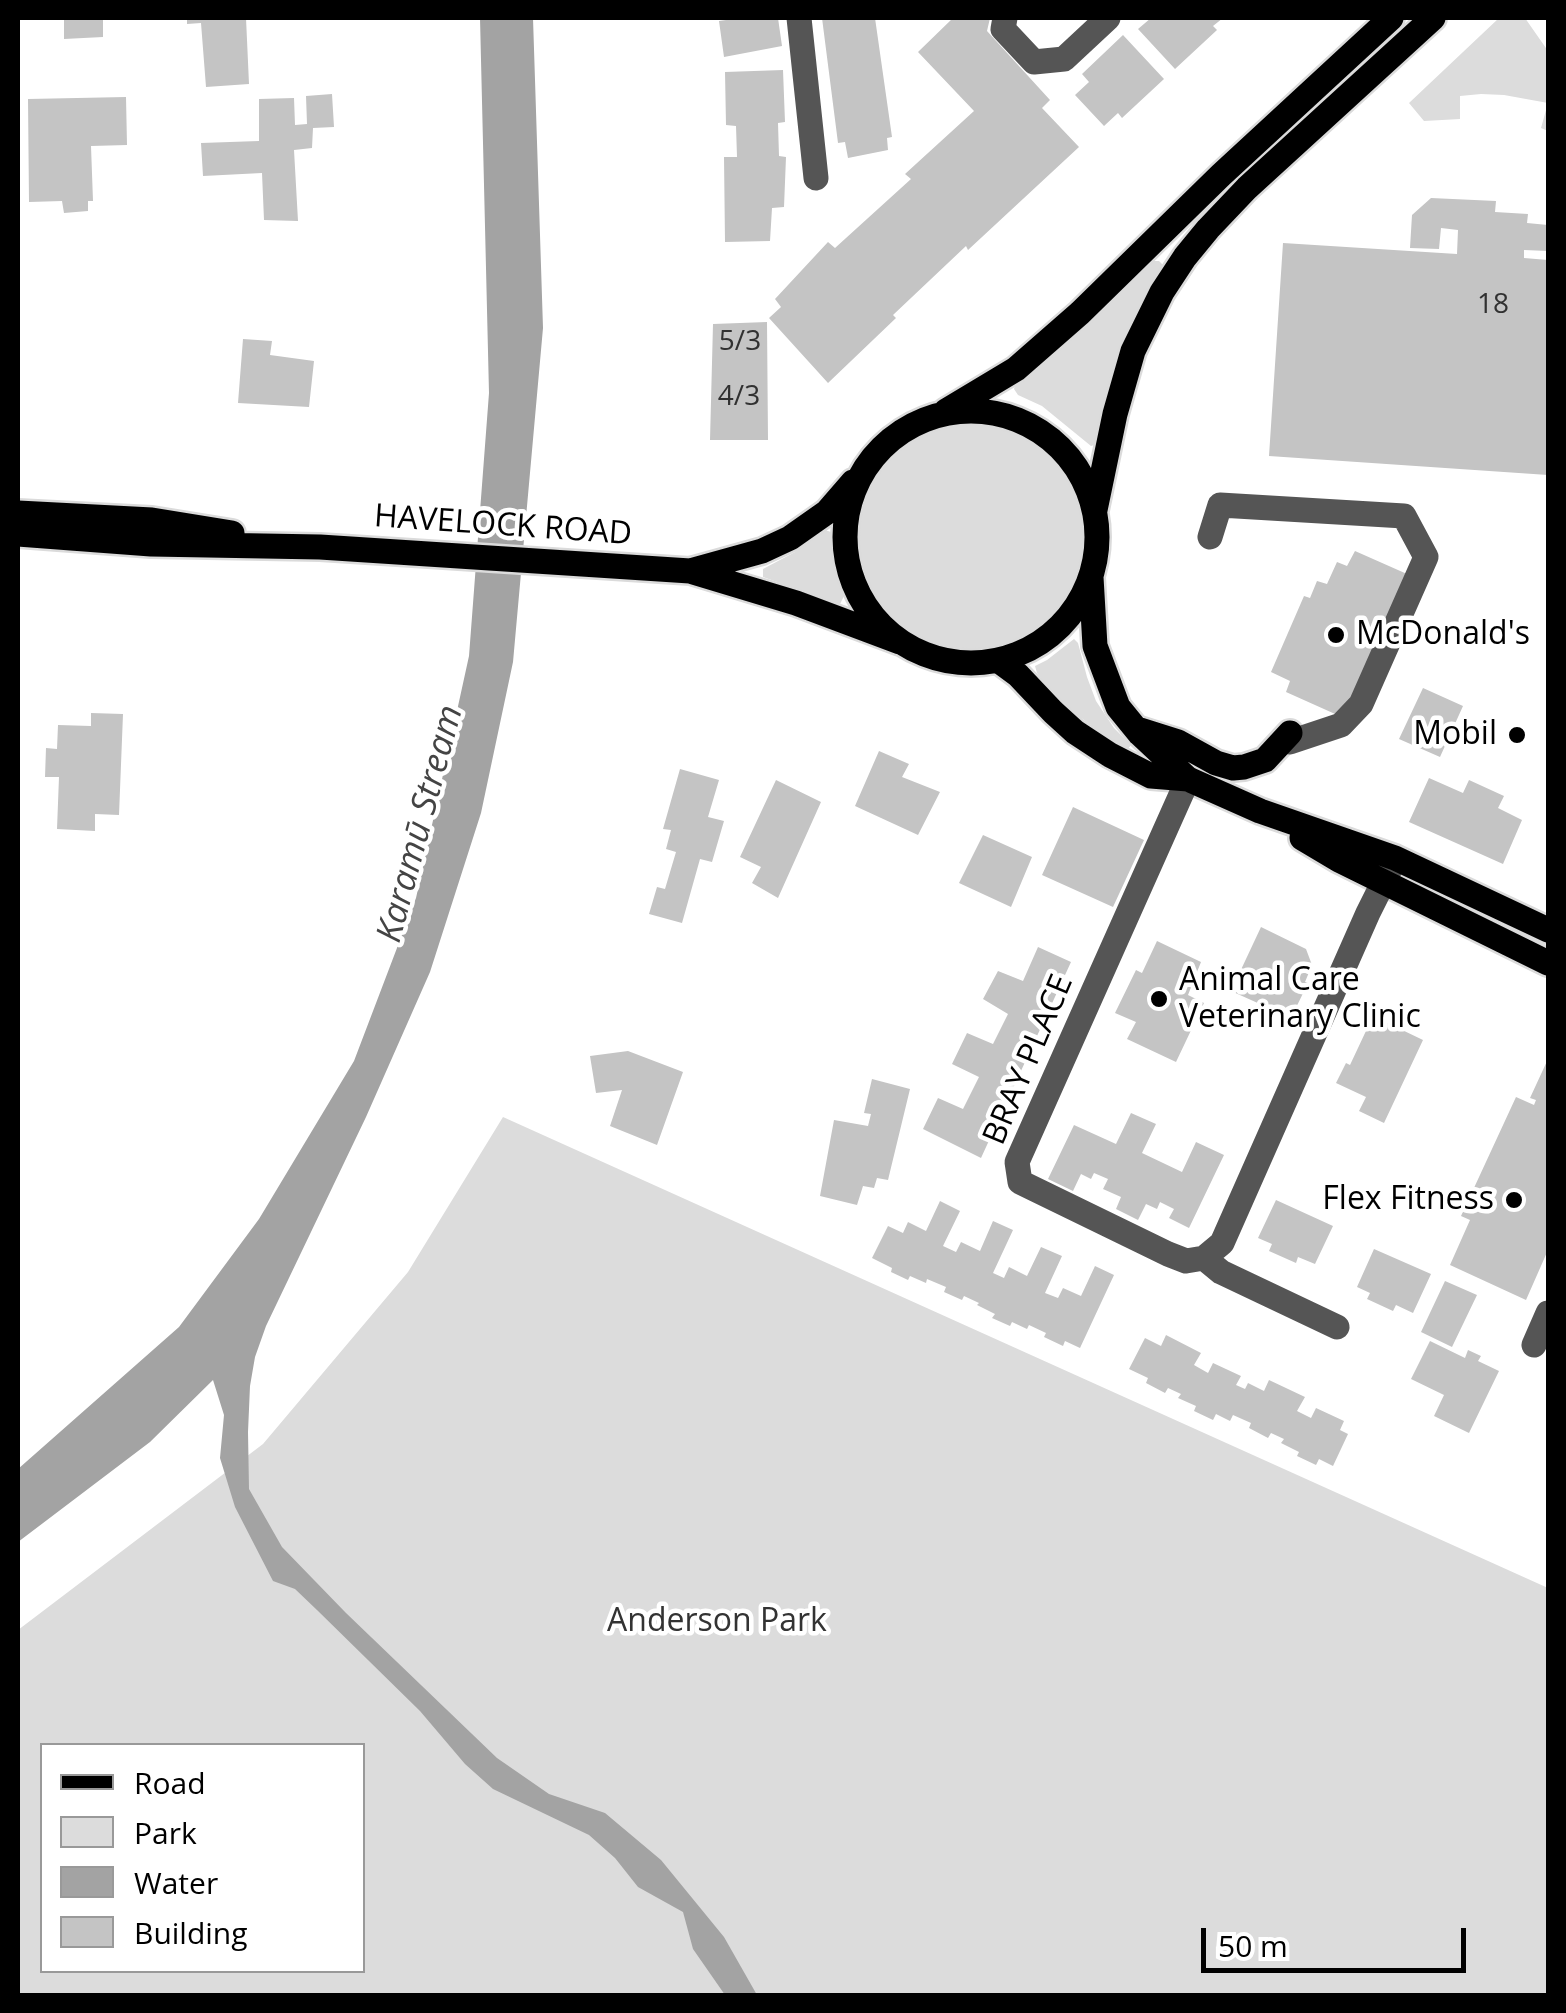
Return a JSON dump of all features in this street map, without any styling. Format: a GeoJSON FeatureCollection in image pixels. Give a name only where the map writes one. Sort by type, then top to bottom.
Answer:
{"type":"FeatureCollection","features":[{"type":"Feature","properties":{"kind":"main road"},"geometry":{"type":"LineString","coordinates":[[1091,577],[1076,607],[1054,632],[1026,650],[998,661],[960,663],[928,656],[900,642],[875,620],[857,593],[847,563],[844,530],[850,498],[864,469],[885,444],[912,425],[942,414],[1016,369],[1080,314],[1389,18]]}},
{"type":"Feature","properties":{"kind":"main road"},"geometry":{"type":"LineString","coordinates":[[1188,779],[1118,707],[1096,646],[1091,577],[1097,544],[1095,510],[1133,351],[1162,292],[1208,229],[1434,18]]}},
{"type":"Feature","properties":{"kind":"main road"},"geometry":{"type":"LineString","coordinates":[[942,414],[974,410],[1008,416],[1038,430],[1064,451],[1083,478],[1095,510]]}},
{"type":"Feature","properties":{"kind":"main road","name":"HAVELOCK ROAD"},"geometry":{"type":"LineString","coordinates":[[690,571],[762,551],[790,538],[827,512],[864,469]]}},
{"type":"Feature","properties":{"kind":"main road","name":"HAVELOCK ROAD"},"geometry":{"type":"LineString","coordinates":[[18,513],[152,520],[315,547]]}},
{"type":"Feature","properties":{"kind":"main road","name":"HAVELOCK ROAD"},"geometry":{"type":"LineString","coordinates":[[18,534],[152,544],[315,547],[690,571],[796,603],[900,642]]}},
{"type":"Feature","properties":{"kind":"main road"},"geometry":{"type":"LineString","coordinates":[[998,661],[1075,732],[1151,776],[1188,779],[1260,811],[1396,858],[1548,930]]}},
{"type":"Feature","properties":{"kind":"main road"},"geometry":{"type":"LineString","coordinates":[[1136,728],[1178,742],[1232,768],[1265,760],[1290,738]]}},
{"type":"Feature","properties":{"kind":"main road"},"geometry":{"type":"LineString","coordinates":[[1260,811],[1338,860],[1548,963]]}},
{"type":"Feature","properties":{"kind":"street"},"geometry":{"type":"LineString","coordinates":[[799,18],[816,178]]}},
{"type":"Feature","properties":{"kind":"street"},"geometry":{"type":"LineString","coordinates":[[1005,18],[1003,30],[1034,62],[1064,60],[1108,18]]}},
{"type":"Feature","properties":{"kind":"street"},"geometry":{"type":"LineString","coordinates":[[1389,18],[1410,40]]}},
{"type":"Feature","properties":{"kind":"street"},"geometry":{"type":"LineString","coordinates":[[1210,537],[1220,505],[1404,516],[1426,557],[1361,704],[1341,725],[1290,738]]}},
{"type":"Feature","properties":{"kind":"street","name":"BRAY PLACE"},"geometry":{"type":"LineString","coordinates":[[1188,779],[1017,1162],[1020,1182],[1168,1254],[1186,1261],[1204,1258],[1222,1272],[1337,1326]]}},
{"type":"Feature","properties":{"kind":"street"},"geometry":{"type":"LineString","coordinates":[[1204,1258],[1222,1243],[1396,858]]}},
{"type":"Feature","properties":{"kind":"street"},"geometry":{"type":"LineString","coordinates":[[1534,1345],[1548,1313]]}},
{"type":"Feature","properties":{"kind":"green space"},"geometry":{"type":"Polygon","coordinates":[[[1499,18],[1525,18],[1548,51],[1548,103],[1504,95],[1460,96],[1460,119],[1424,121],[1409,103],[1499,18]]]}},
{"type":"Feature","properties":{"kind":"green space"},"geometry":{"type":"Polygon","coordinates":[[[1548,103],[1548,131],[1541,128],[1548,103]]]}},
{"type":"Feature","properties":{"kind":"green space"},"geometry":{"type":"Polygon","coordinates":[[[1153,261],[1163,265],[1129,329],[1091,446],[1042,406],[1018,395],[1014,389],[1016,381],[1064,346],[1153,261]]]}},
{"type":"Feature","properties":{"kind":"green space"},"geometry":{"type":"Polygon","coordinates":[[[971,411],[1019,421],[1060,448],[1087,489],[1097,537],[1087,585],[1060,626],[1019,653],[971,663],[923,653],[882,626],[855,585],[845,537],[855,489],[882,448],[923,421],[971,411]]]}},
{"type":"Feature","properties":{"kind":"green space"},"geometry":{"type":"Polygon","coordinates":[[[825,530],[831,532],[844,596],[840,604],[763,577],[763,569],[825,530]]]}},
{"type":"Feature","properties":{"kind":"green space"},"geometry":{"type":"Polygon","coordinates":[[[1074,639],[1096,701],[1131,745],[1128,749],[1076,714],[1037,673],[1035,666],[1074,639]]]}},
{"type":"Feature","properties":{"kind":"green space","name":"Anderson Park"},"geometry":{"type":"Polygon","coordinates":[[[503,1117],[1548,1588],[1548,1995],[18,1996],[18,1630],[263,1444],[408,1272],[503,1117]]]}},
{"type":"Feature","properties":{"kind":"water"},"geometry":{"type":"Polygon","coordinates":[[[480,18],[533,18],[543,328],[513,662],[481,813],[430,972],[255,1357],[250,1386],[249,1489],[282,1547],[497,1758],[549,1794],[605,1813],[661,1860],[724,1937],[757,1995],[725,1995],[693,1949],[683,1912],[638,1887],[615,1858],[589,1835],[493,1789],[295,1589],[273,1581],[235,1507],[220,1458],[224,1415],[213,1380],[150,1442],[18,1542],[18,1469],[179,1327],[259,1219],[354,1061],[416,898],[469,656],[489,393],[480,18]]]}},
{"type":"Feature","properties":{"kind":"building"},"geometry":{"type":"Polygon","coordinates":[[[64,18],[103,18],[103,37],[64,39],[64,18]]]}},
{"type":"Feature","properties":{"kind":"building"},"geometry":{"type":"Polygon","coordinates":[[[187,18],[246,18],[249,84],[206,87],[201,23],[187,24],[187,18]]]}},
{"type":"Feature","properties":{"kind":"building"},"geometry":{"type":"Polygon","coordinates":[[[778,18],[782,46],[724,57],[719,21],[778,18]]]}},
{"type":"Feature","properties":{"kind":"building"},"geometry":{"type":"Polygon","coordinates":[[[822,18],[875,18],[892,137],[887,138],[888,150],[848,158],[845,142],[838,143],[822,18]]]}},
{"type":"Feature","properties":{"kind":"building"},"geometry":{"type":"Polygon","coordinates":[[[953,18],[990,18],[987,31],[1050,100],[1042,108],[1079,147],[968,250],[966,246],[828,383],[769,318],[781,307],[775,299],[828,242],[835,248],[911,179],[905,174],[974,111],[918,52],[953,18]]]}},
{"type":"Feature","properties":{"kind":"building"},"geometry":{"type":"Polygon","coordinates":[[[1151,18],[1223,18],[1213,26],[1217,30],[1175,69],[1138,29],[1151,18]]]}},
{"type":"Feature","properties":{"kind":"building"},"geometry":{"type":"Polygon","coordinates":[[[1123,35],[1164,79],[1122,118],[1118,113],[1104,126],[1075,95],[1089,82],[1082,74],[1123,35]]]}},
{"type":"Feature","properties":{"kind":"building"},"geometry":{"type":"Polygon","coordinates":[[[783,70],[785,122],[778,123],[779,156],[786,157],[784,207],[772,208],[770,241],[725,242],[724,157],[737,157],[736,126],[726,125],[725,72],[783,70]]]}},
{"type":"Feature","properties":{"kind":"building"},"geometry":{"type":"Polygon","coordinates":[[[332,94],[334,127],[313,128],[312,148],[294,150],[298,221],[264,220],[262,173],[203,176],[201,143],[259,141],[259,99],[294,98],[295,125],[307,124],[306,96],[332,94]]]}},
{"type":"Feature","properties":{"kind":"building"},"geometry":{"type":"Polygon","coordinates":[[[126,97],[127,145],[91,146],[93,201],[88,201],[88,211],[64,213],[62,201],[29,202],[28,99],[126,97]]]}},
{"type":"Feature","properties":{"kind":"building"},"geometry":{"type":"Polygon","coordinates":[[[1431,198],[1496,201],[1495,212],[1528,214],[1527,223],[1548,225],[1548,251],[1524,250],[1524,258],[1548,260],[1548,475],[1269,456],[1283,243],[1457,254],[1458,230],[1441,228],[1439,249],[1410,248],[1412,215],[1431,198]]]}},
{"type":"Feature","properties":{"kind":"building"},"geometry":{"type":"Polygon","coordinates":[[[767,322],[768,440],[710,440],[713,324],[767,322]]]}},
{"type":"Feature","properties":{"kind":"building"},"geometry":{"type":"Polygon","coordinates":[[[243,339],[272,341],[270,355],[314,361],[309,407],[238,403],[243,339]]]}},
{"type":"Feature","properties":{"kind":"building","name":"McDonald's"},"geometry":{"type":"Polygon","coordinates":[[[1355,551],[1407,574],[1344,718],[1286,692],[1290,681],[1271,672],[1304,596],[1310,598],[1317,581],[1327,584],[1337,562],[1347,566],[1355,551]]]}},
{"type":"Feature","properties":{"kind":"building"},"geometry":{"type":"Polygon","coordinates":[[[1423,688],[1463,706],[1440,757],[1399,739],[1423,688]]]}},
{"type":"Feature","properties":{"kind":"building"},"geometry":{"type":"Polygon","coordinates":[[[91,713],[123,714],[119,815],[95,814],[95,831],[57,829],[59,777],[45,777],[46,748],[57,749],[58,725],[91,726],[91,713]]]}},
{"type":"Feature","properties":{"kind":"building"},"geometry":{"type":"Polygon","coordinates":[[[879,751],[909,764],[902,777],[940,792],[918,835],[855,806],[879,751]]]}},
{"type":"Feature","properties":{"kind":"building"},"geometry":{"type":"Polygon","coordinates":[[[680,769],[719,780],[708,817],[724,821],[712,862],[700,859],[682,923],[649,914],[657,887],[665,889],[676,852],[666,849],[671,830],[663,829],[680,769]]]}},
{"type":"Feature","properties":{"kind":"building"},"geometry":{"type":"Polygon","coordinates":[[[1429,778],[1463,793],[1469,780],[1504,796],[1498,808],[1522,820],[1503,864],[1409,822],[1429,778]]]}},
{"type":"Feature","properties":{"kind":"building"},"geometry":{"type":"Polygon","coordinates":[[[776,780],[821,802],[778,898],[752,883],[761,867],[740,857],[776,780]]]}},
{"type":"Feature","properties":{"kind":"building"},"geometry":{"type":"Polygon","coordinates":[[[1073,807],[1144,840],[1113,907],[1042,875],[1073,807]]]}},
{"type":"Feature","properties":{"kind":"building"},"geometry":{"type":"Polygon","coordinates":[[[983,835],[1032,857],[1011,907],[959,883],[983,835]]]}},
{"type":"Feature","properties":{"kind":"building"},"geometry":{"type":"Polygon","coordinates":[[[1261,927],[1306,949],[1312,965],[1291,1018],[1231,991],[1261,927]]]}},
{"type":"Feature","properties":{"kind":"building","name":"Animal Care Veterinary Clinic"},"geometry":{"type":"Polygon","coordinates":[[[1157,941],[1201,962],[1188,995],[1204,1003],[1176,1062],[1127,1039],[1136,1022],[1115,1013],[1136,970],[1142,973],[1157,941]]]}},
{"type":"Feature","properties":{"kind":"building"},"geometry":{"type":"Polygon","coordinates":[[[1038,947],[1071,962],[981,1158],[923,1129],[938,1098],[963,1109],[979,1077],[952,1064],[967,1033],[993,1044],[1008,1014],[983,999],[998,971],[1023,981],[1038,947]]]}},
{"type":"Feature","properties":{"kind":"building"},"geometry":{"type":"Polygon","coordinates":[[[1373,1016],[1423,1040],[1384,1123],[1359,1111],[1366,1097],[1336,1083],[1346,1063],[1350,1065],[1373,1016]]]}},
{"type":"Feature","properties":{"kind":"building"},"geometry":{"type":"Polygon","coordinates":[[[628,1051],[683,1072],[657,1145],[610,1126],[622,1090],[596,1093],[590,1056],[628,1051]]]}},
{"type":"Feature","properties":{"kind":"building"},"geometry":{"type":"Polygon","coordinates":[[[1548,1059],[1548,1250],[1526,1300],[1450,1265],[1470,1220],[1461,1216],[1516,1097],[1534,1105],[1536,1100],[1530,1098],[1548,1059]]]}},
{"type":"Feature","properties":{"kind":"building"},"geometry":{"type":"Polygon","coordinates":[[[872,1079],[910,1089],[888,1180],[877,1178],[874,1188],[863,1186],[857,1205],[820,1196],[834,1120],[868,1126],[871,1114],[864,1113],[872,1079]]]}},
{"type":"Feature","properties":{"kind":"building"},"geometry":{"type":"Polygon","coordinates":[[[1131,1113],[1156,1124],[1142,1153],[1182,1172],[1196,1142],[1224,1155],[1189,1228],[1169,1218],[1174,1209],[1160,1202],[1157,1209],[1146,1204],[1138,1220],[1116,1209],[1121,1197],[1103,1189],[1108,1179],[1094,1173],[1091,1179],[1081,1174],[1073,1191],[1048,1179],[1074,1125],[1116,1144],[1131,1113]]]}},
{"type":"Feature","properties":{"kind":"building"},"geometry":{"type":"Polygon","coordinates":[[[1276,1200],[1333,1226],[1315,1264],[1298,1257],[1296,1263],[1269,1251],[1272,1244],[1258,1238],[1276,1200]]]}},
{"type":"Feature","properties":{"kind":"building"},"geometry":{"type":"Polygon","coordinates":[[[940,1201],[960,1211],[943,1246],[956,1252],[961,1242],[980,1251],[993,1221],[1013,1230],[993,1273],[1004,1278],[1009,1267],[1027,1276],[1041,1247],[1062,1256],[1045,1293],[1058,1298],[1063,1288],[1081,1296],[1095,1266],[1114,1275],[1080,1348],[1065,1341],[1063,1346],[1029,1325],[1027,1329],[1012,1322],[1010,1326],[992,1318],[995,1314],[979,1303],[944,1292],[946,1287],[927,1279],[926,1283],[910,1276],[908,1280],[872,1258],[888,1226],[903,1233],[908,1222],[926,1231],[940,1201]]]}},
{"type":"Feature","properties":{"kind":"building"},"geometry":{"type":"Polygon","coordinates":[[[1374,1249],[1431,1274],[1413,1313],[1396,1305],[1393,1311],[1367,1299],[1370,1293],[1357,1287],[1374,1249]]]}},
{"type":"Feature","properties":{"kind":"building"},"geometry":{"type":"Polygon","coordinates":[[[1445,1281],[1477,1295],[1452,1347],[1421,1332],[1445,1281]]]}},
{"type":"Feature","properties":{"kind":"building"},"geometry":{"type":"Polygon","coordinates":[[[1166,1335],[1201,1353],[1194,1365],[1208,1373],[1213,1363],[1241,1376],[1236,1385],[1245,1389],[1248,1383],[1264,1391],[1269,1380],[1305,1397],[1297,1411],[1311,1418],[1316,1408],[1344,1421],[1340,1430],[1348,1434],[1333,1466],[1319,1459],[1316,1465],[1297,1456],[1299,1452],[1281,1443],[1284,1439],[1271,1433],[1268,1438],[1249,1428],[1251,1423],[1233,1415],[1230,1421],[1216,1414],[1213,1420],[1194,1411],[1196,1406],[1178,1398],[1181,1394],[1168,1388],[1165,1393],[1146,1383],[1148,1378],[1129,1369],[1145,1338],[1161,1346],[1166,1335]]]}},
{"type":"Feature","properties":{"kind":"building"},"geometry":{"type":"Polygon","coordinates":[[[1430,1341],[1465,1358],[1468,1350],[1481,1356],[1478,1361],[1499,1371],[1469,1433],[1434,1416],[1444,1395],[1411,1379],[1430,1341]]]}},
{"type":"Feature","properties":{"kind":"place","name":"McDonald's"},"geometry":{"type":"Point","coordinates":[1336,635]}},
{"type":"Feature","properties":{"kind":"place","name":"Mobil"},"geometry":{"type":"Point","coordinates":[1517,735]}},
{"type":"Feature","properties":{"kind":"place","name":"Animal Care Veterinary Clinic"},"geometry":{"type":"Point","coordinates":[1159,999]}},
{"type":"Feature","properties":{"kind":"place","name":"Flex Fitness"},"geometry":{"type":"Point","coordinates":[1514,1200]}},
{"type":"Feature","properties":{"kind":"water label","name":"Karamū Stream"},"geometry":{"type":"Point","coordinates":[421,824]}}]}
